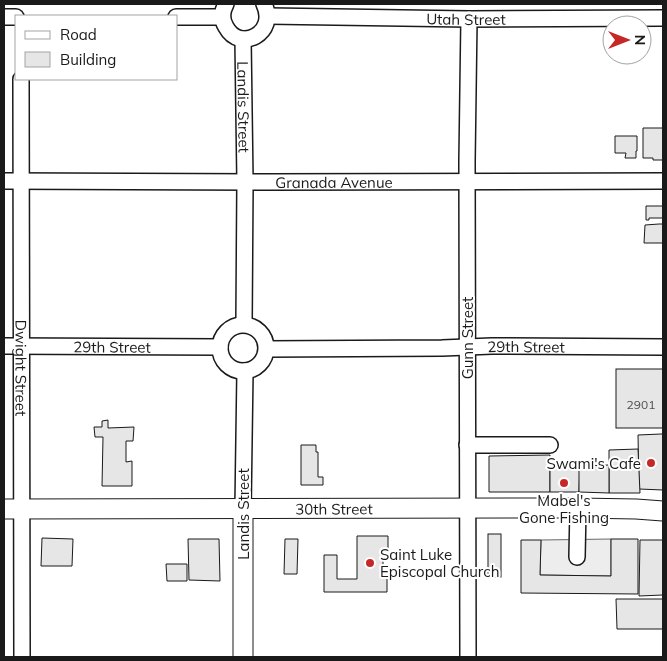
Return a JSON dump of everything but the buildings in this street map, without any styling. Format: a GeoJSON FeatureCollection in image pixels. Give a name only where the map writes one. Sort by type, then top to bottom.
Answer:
{"type":"FeatureCollection","features":[{"type":"Feature","properties":{"kind":"main road","name":"30th Street"},"geometry":{"type":"LineString","coordinates":[[13,508],[578,508],[663,511]]}},
{"type":"Feature","properties":{"kind":"main road","name":"Landis Street"},"geometry":{"type":"LineString","coordinates":[[243,508],[243,657]]}},
{"type":"Feature","properties":{"kind":"street"},"geometry":{"type":"LineString","coordinates":[[178,17],[224,10],[224,24],[228,31],[234,36],[243,39],[256,36],[262,31],[266,24],[266,10]]}},
{"type":"Feature","properties":{"kind":"street","name":"Utah Street"},"geometry":{"type":"LineString","coordinates":[[266,10],[469,19],[663,18]]}},
{"type":"Feature","properties":{"kind":"street","name":"Gunn Street"},"geometry":{"type":"LineString","coordinates":[[468,657],[467,182],[469,19]]}},
{"type":"Feature","properties":{"kind":"street","name":"Landis Street"},"geometry":{"type":"LineString","coordinates":[[243,39],[244,324]]}},
{"type":"Feature","properties":{"kind":"street","name":"Dwight Street"},"geometry":{"type":"LineString","coordinates":[[22,80],[22,346],[13,508],[22,657]]}},
{"type":"Feature","properties":{"kind":"street","name":"Granada Avenue"},"geometry":{"type":"LineString","coordinates":[[4,181],[663,181]]}},
{"type":"Feature","properties":{"kind":"street"},"geometry":{"type":"LineString","coordinates":[[244,324],[258,328],[266,341],[267,349],[261,364],[254,369],[238,371],[224,362],[220,347],[224,333],[236,325],[244,324]]}},
{"type":"Feature","properties":{"kind":"street","name":"29th Street"},"geometry":{"type":"LineString","coordinates":[[4,346],[220,347]]}},
{"type":"Feature","properties":{"kind":"street","name":"29th Street"},"geometry":{"type":"LineString","coordinates":[[267,349],[492,346],[663,347]]}},
{"type":"Feature","properties":{"kind":"street","name":"Landis Street"},"geometry":{"type":"LineString","coordinates":[[243,508],[244,371]]}},
{"type":"Feature","properties":{"kind":"street"},"geometry":{"type":"LineString","coordinates":[[467,445],[550,445]]}},
{"type":"Feature","properties":{"kind":"street"},"geometry":{"type":"LineString","coordinates":[[578,508],[578,557]]}},
{"type":"Feature","properties":{"kind":"shaded area"},"geometry":{"type":"Polygon","coordinates":[[[611,539],[611,576],[540,575],[541,540],[611,539]]]}},
{"type":"Feature","properties":{"kind":"place","name":"Swami's Cafe"},"geometry":{"type":"Point","coordinates":[651,463]}},
{"type":"Feature","properties":{"kind":"place","name":"Mabel's Gone Fishing"},"geometry":{"type":"Point","coordinates":[564,483]}},
{"type":"Feature","properties":{"kind":"place","name":"Saint Luke Episcopal Church"},"geometry":{"type":"Point","coordinates":[370,563]}}]}
